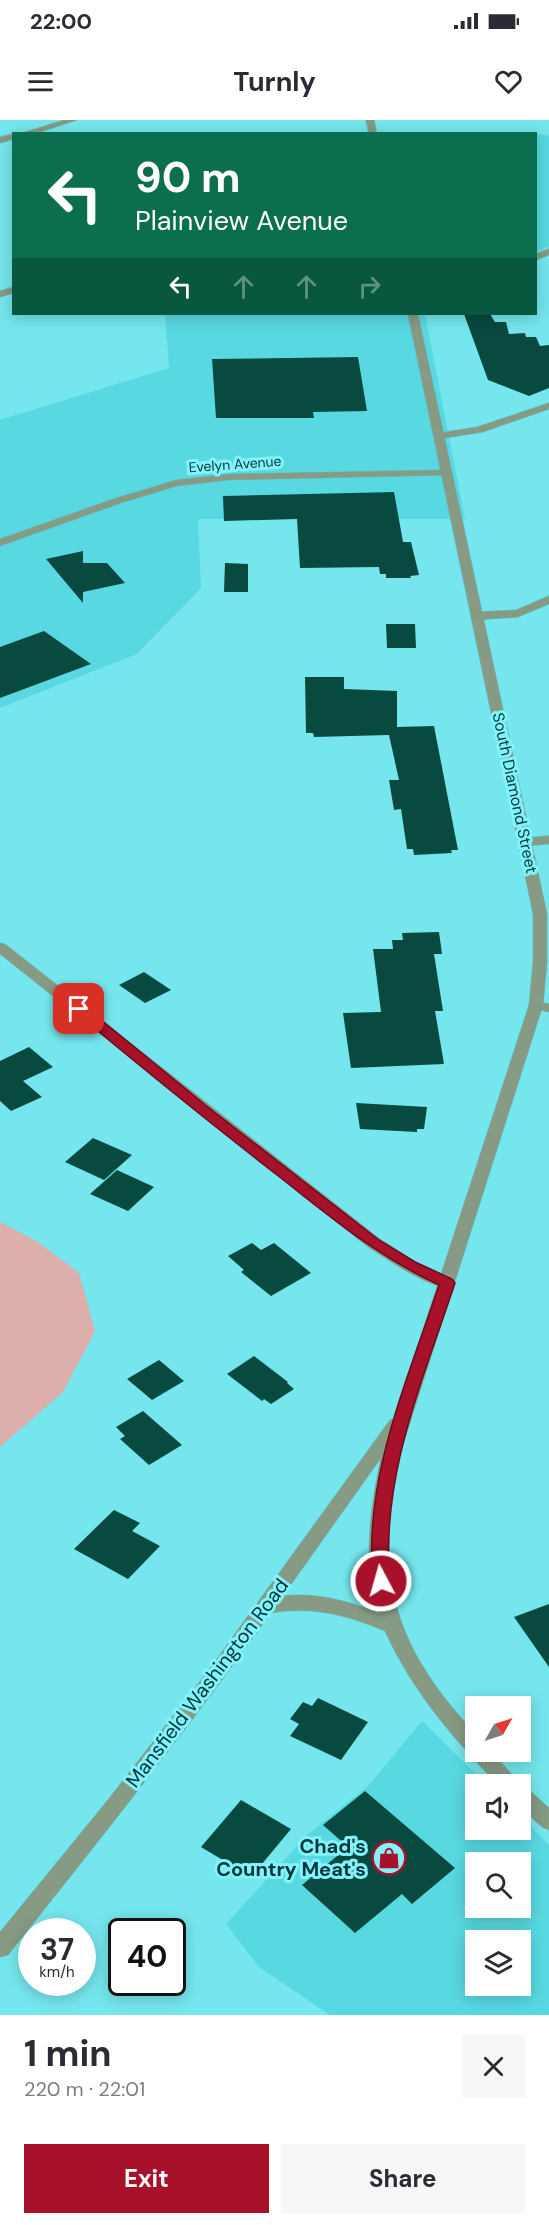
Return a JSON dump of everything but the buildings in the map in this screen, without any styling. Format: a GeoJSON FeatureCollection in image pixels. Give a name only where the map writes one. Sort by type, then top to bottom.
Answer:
{"type":"FeatureCollection","features":[{"type":"Feature","properties":{"kind":"street"},"geometry":{"type":"LineString","coordinates":[[30,132],[73,120]]}},
{"type":"Feature","properties":{"kind":"street","name":"South Diamond Street"},"geometry":{"type":"LineString","coordinates":[[413,315],[540,914],[542,1006],[391,1454],[383,1493],[378,1548],[381,1581],[393,1626],[416,1675],[438,1707],[465,1736]]}},
{"type":"Feature","properties":{"kind":"street"},"geometry":{"type":"LineString","coordinates":[[439,436],[479,430],[549,406]]}},
{"type":"Feature","properties":{"kind":"street","name":"Evelyn Avenue"},"geometry":{"type":"LineString","coordinates":[[0,543],[117,501],[176,483],[229,477],[447,473]]}},
{"type":"Feature","properties":{"kind":"street"},"geometry":{"type":"LineString","coordinates":[[476,616],[518,613],[549,600]]}},
{"type":"Feature","properties":{"kind":"street"},"geometry":{"type":"LineString","coordinates":[[526,842],[549,840]]}},
{"type":"Feature","properties":{"kind":"street"},"geometry":{"type":"LineString","coordinates":[[0,947],[374,1243],[410,1266],[447,1283]]}},
{"type":"Feature","properties":{"kind":"street","name":"Mansfield Washington Road"},"geometry":{"type":"LineString","coordinates":[[0,1948],[114,1807],[267,1606],[405,1412]]}},
{"type":"Feature","properties":{"kind":"street"},"geometry":{"type":"LineString","coordinates":[[267,1606],[289,1601],[322,1601],[393,1626]]}},
{"type":"Feature","properties":{"kind":"street"},"geometry":{"type":"LineString","coordinates":[[489,1762],[500,1774]]}},
{"type":"Feature","properties":{"kind":"street"},"geometry":{"type":"LineString","coordinates":[[531,1804],[549,1821]]}},
{"type":"Feature","properties":{"kind":"shaded area"},"geometry":{"type":"Polygon","coordinates":[[[537,133],[549,136],[549,247],[537,251],[537,133]]]}},
{"type":"Feature","properties":{"kind":"shaded area"},"geometry":{"type":"Polygon","coordinates":[[[165,315],[425,315],[465,519],[198,519],[201,588],[137,654],[0,708],[0,420],[169,368],[165,315]]]}},
{"type":"Feature","properties":{"kind":"shaded area"},"geometry":{"type":"Polygon","coordinates":[[[0,1222],[38,1242],[79,1273],[95,1331],[63,1392],[0,1447],[0,1222]]]}},
{"type":"Feature","properties":{"kind":"shaded area"},"geometry":{"type":"Polygon","coordinates":[[[422,1721],[476,1774],[465,1774],[465,1840],[531,1840],[531,1827],[549,1845],[549,2015],[330,2015],[259,1967],[226,1924],[306,1836],[369,1785],[422,1721]]]}},
{"type":"Feature","properties":{"kind":"place","name":"Chad's Country Meat's"},"geometry":{"type":"Point","coordinates":[389,1858]}},
{"type":"Feature","properties":{"kind":"route"},"geometry":{"type":"LineString","coordinates":[[79,1009],[203,1110],[374,1243],[410,1266],[447,1283],[391,1454],[379,1520],[378,1548],[381,1581]]}}]}
